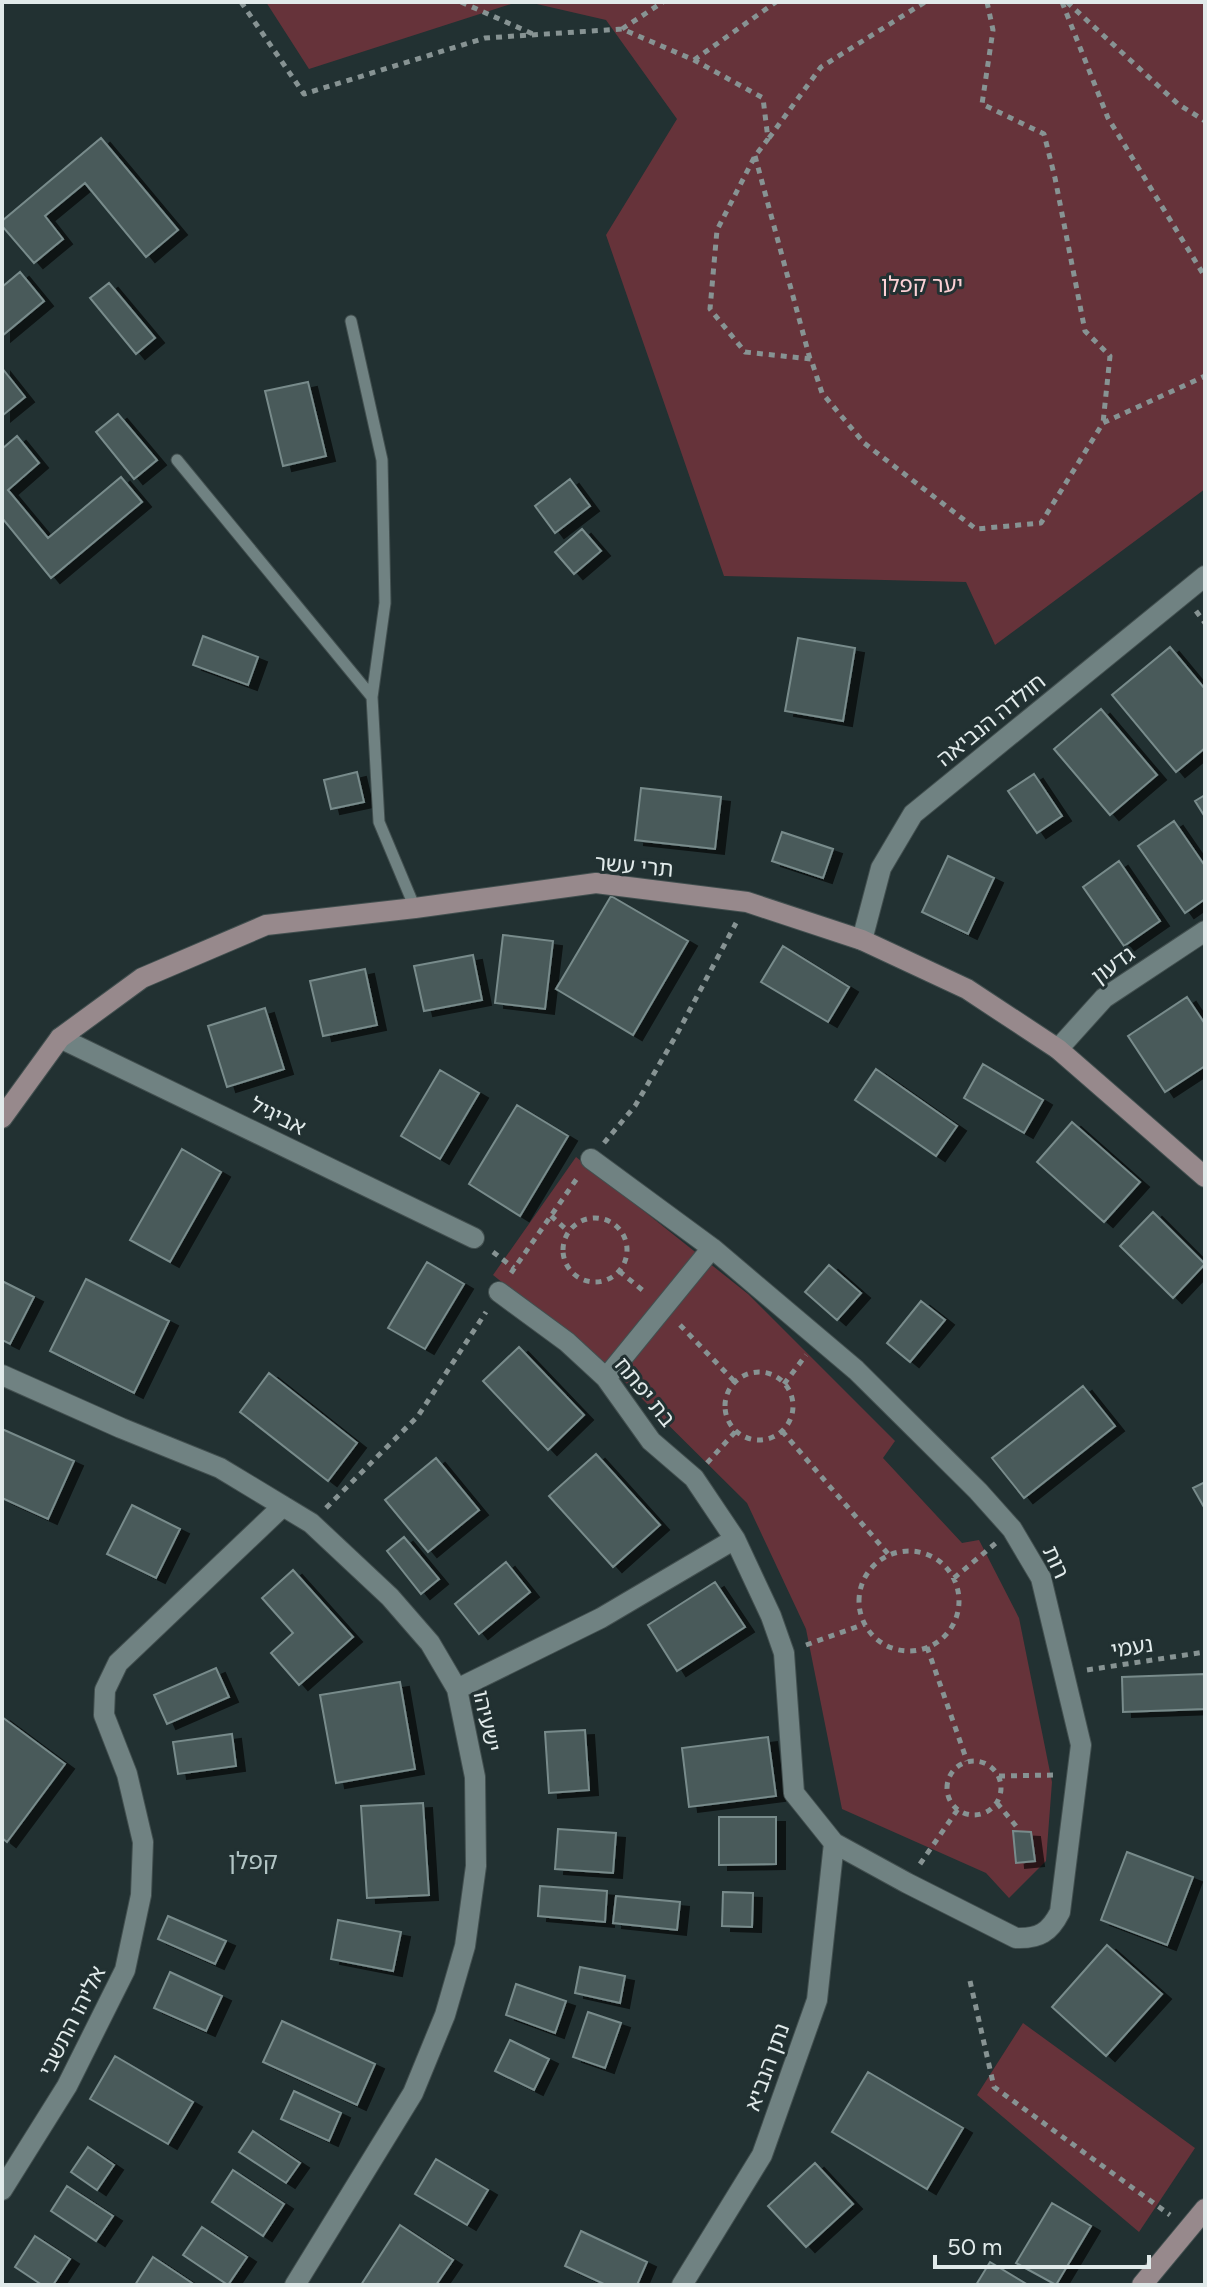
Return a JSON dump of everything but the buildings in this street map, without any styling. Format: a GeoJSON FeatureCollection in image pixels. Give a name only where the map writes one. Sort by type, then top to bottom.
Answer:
{"type":"FeatureCollection","features":[{"type":"Feature","properties":{"kind":"street","name":"חולדה הנביאה"},"geometry":{"type":"LineString","coordinates":[[862,940],[881,868],[913,814],[1205,576]]}},
{"type":"Feature","properties":{"kind":"street","name":"תרי עשר"},"geometry":{"type":"LineString","coordinates":[[2,1118],[60,1038],[142,978],[266,925],[596,883],[747,902],[862,940],[967,989],[1058,1049],[1205,1177]]}},
{"type":"Feature","properties":{"kind":"street","name":"גדעון"},"geometry":{"type":"LineString","coordinates":[[1058,1049],[1104,998],[1205,931]]}},
{"type":"Feature","properties":{"kind":"street","name":"אביגיל"},"geometry":{"type":"LineString","coordinates":[[60,1038],[474,1238]]}},
{"type":"Feature","properties":{"kind":"street","name":"רות"},"geometry":{"type":"LineString","coordinates":[[591,1159],[712,1248],[856,1370],[1012,1529],[1041,1578],[1081,1745],[1060,1912],[1052,1928],[1034,1939],[1016,1938],[834,1843]]}},
{"type":"Feature","properties":{"kind":"street"},"geometry":{"type":"LineString","coordinates":[[606,1378],[712,1248]]}},
{"type":"Feature","properties":{"kind":"street","name":"בת יפתח"},"geometry":{"type":"LineString","coordinates":[[499,1292],[567,1342],[606,1378],[651,1441],[694,1478],[735,1539],[771,1616],[784,1653],[794,1793],[834,1843]]}},
{"type":"Feature","properties":{"kind":"street","name":"ישעיהו"},"geometry":{"type":"LineString","coordinates":[[2,1375],[220,1468],[311,1523],[400,1608],[430,1643],[457,1689],[475,1777],[476,1866],[465,1946],[445,2015],[413,2093],[295,2285]]}},
{"type":"Feature","properties":{"kind":"street","name":"אליהו התשבי"},"geometry":{"type":"LineString","coordinates":[[2,2190],[67,2086],[125,1970],[141,1895],[143,1842],[127,1774],[104,1715],[105,1690],[118,1663],[283,1506]]}},
{"type":"Feature","properties":{"kind":"street"},"geometry":{"type":"LineString","coordinates":[[457,1689],[601,1618],[735,1539]]}},
{"type":"Feature","properties":{"kind":"street","name":"נתן הנביא"},"geometry":{"type":"LineString","coordinates":[[682,2285],[762,2155],[817,2000],[834,1843]]}},
{"type":"Feature","properties":{"kind":"street"},"geometry":{"type":"LineString","coordinates":[[1142,2285],[1205,2209]]}},
{"type":"Feature","properties":{"kind":"lane"},"geometry":{"type":"LineString","coordinates":[[351,321],[382,460],[385,603],[372,697],[379,822],[415,908]]}},
{"type":"Feature","properties":{"kind":"lane"},"geometry":{"type":"LineString","coordinates":[[177,460],[372,697]]}},
{"type":"Feature","properties":{"kind":"path"},"geometry":{"type":"LineString","coordinates":[[241,2],[304,94],[485,38],[622,29],[694,60],[763,98],[768,139]]}},
{"type":"Feature","properties":{"kind":"path"},"geometry":{"type":"LineString","coordinates":[[461,2],[538,36]]}},
{"type":"Feature","properties":{"kind":"path"},"geometry":{"type":"LineString","coordinates":[[622,29],[663,2]]}},
{"type":"Feature","properties":{"kind":"path"},"geometry":{"type":"LineString","coordinates":[[694,60],[776,2]]}},
{"type":"Feature","properties":{"kind":"path"},"geometry":{"type":"LineString","coordinates":[[811,359],[745,352],[710,309],[717,230],[755,156],[821,67],[925,2]]}},
{"type":"Feature","properties":{"kind":"path"},"geometry":{"type":"LineString","coordinates":[[755,156],[822,393],[864,443],[976,529],[1041,523],[1103,423],[1110,356],[1085,331],[1044,134],[982,104],[993,30],[987,2]]}},
{"type":"Feature","properties":{"kind":"path"},"geometry":{"type":"LineString","coordinates":[[1065,2],[1178,104],[1205,121]]}},
{"type":"Feature","properties":{"kind":"path"},"geometry":{"type":"LineString","coordinates":[[1065,2],[1108,118],[1205,277]]}},
{"type":"Feature","properties":{"kind":"path"},"geometry":{"type":"LineString","coordinates":[[1103,423],[1205,376]]}},
{"type":"Feature","properties":{"kind":"path"},"geometry":{"type":"LineString","coordinates":[[311,1523],[418,1416],[551,1216],[591,1159],[635,1106],[747,902]]}},
{"type":"Feature","properties":{"kind":"path"},"geometry":{"type":"LineString","coordinates":[[551,1216],[569,1232]]}},
{"type":"Feature","properties":{"kind":"path"},"geometry":{"type":"LineString","coordinates":[[589,1218],[610,1221],[625,1237],[627,1259],[619,1271],[604,1281],[594,1282],[574,1275],[564,1257],[569,1232],[579,1222],[589,1218]]}},
{"type":"Feature","properties":{"kind":"path"},"geometry":{"type":"LineString","coordinates":[[619,1271],[664,1307],[735,1382]]}},
{"type":"Feature","properties":{"kind":"path"},"geometry":{"type":"LineString","coordinates":[[784,1384],[819,1339]]}},
{"type":"Feature","properties":{"kind":"path"},"geometry":{"type":"LineString","coordinates":[[762,1372],[784,1384],[792,1400],[792,1411],[782,1431],[762,1440],[752,1440],[736,1431],[727,1418],[725,1407],[726,1395],[735,1382],[750,1373],[762,1372]]}},
{"type":"Feature","properties":{"kind":"path"},"geometry":{"type":"LineString","coordinates":[[694,1478],[736,1431]]}},
{"type":"Feature","properties":{"kind":"path"},"geometry":{"type":"LineString","coordinates":[[782,1431],[889,1555]]}},
{"type":"Feature","properties":{"kind":"path"},"geometry":{"type":"LineString","coordinates":[[954,1578],[1012,1529]]}},
{"type":"Feature","properties":{"kind":"path"},"geometry":{"type":"LineString","coordinates":[[905,1550],[921,1552],[936,1558],[954,1578],[959,1600],[957,1617],[937,1643],[905,1650],[889,1646],[875,1637],[865,1624],[860,1608],[860,1592],[865,1577],[875,1564],[889,1555],[905,1550]]}},
{"type":"Feature","properties":{"kind":"path"},"geometry":{"type":"LineString","coordinates":[[784,1653],[865,1624]]}},
{"type":"Feature","properties":{"kind":"path"},"geometry":{"type":"LineString","coordinates":[[927,1647],[967,1761]]}},
{"type":"Feature","properties":{"kind":"path","name":"נעמי"},"geometry":{"type":"LineString","coordinates":[[1065,1673],[1205,1652]]}},
{"type":"Feature","properties":{"kind":"path"},"geometry":{"type":"LineString","coordinates":[[967,1761],[985,1763],[999,1776],[1001,1794],[997,1803],[982,1814],[972,1815],[958,1809],[948,1796],[948,1779],[959,1765],[967,1761]]}},
{"type":"Feature","properties":{"kind":"path"},"geometry":{"type":"LineString","coordinates":[[999,1776],[1077,1775]]}},
{"type":"Feature","properties":{"kind":"path"},"geometry":{"type":"LineString","coordinates":[[997,1803],[1016,1826]]}},
{"type":"Feature","properties":{"kind":"path"},"geometry":{"type":"LineString","coordinates":[[907,1883],[958,1809]]}},
{"type":"Feature","properties":{"kind":"path"},"geometry":{"type":"LineString","coordinates":[[970,1981],[994,2087],[1190,2229]]}},
{"type":"Feature","properties":{"kind":"green space"},"geometry":{"type":"Polygon","coordinates":[[[266,2],[517,2],[309,69],[266,2]]]}},
{"type":"Feature","properties":{"kind":"green space","name":"יער קפלן"},"geometry":{"type":"Polygon","coordinates":[[[528,2],[1205,2],[1205,489],[995,645],[966,582],[724,576],[606,235],[677,119],[606,20],[528,2]]]}},
{"type":"Feature","properties":{"kind":"green space"},"geometry":{"type":"Polygon","coordinates":[[[576,1157],[748,1294],[895,1441],[883,1458],[962,1543],[979,1540],[1019,1618],[1052,1782],[1046,1861],[1009,1898],[986,1873],[842,1809],[806,1629],[747,1503],[622,1379],[493,1275],[576,1157]]]}},
{"type":"Feature","properties":{"kind":"green space"},"geometry":{"type":"Polygon","coordinates":[[[1023,2023],[1195,2148],[1139,2232],[977,2095],[1023,2023]]]}},
{"type":"Feature","properties":{"kind":"district","name":"קפלן"},"geometry":{"type":"Point","coordinates":[253,1860]}}]}
